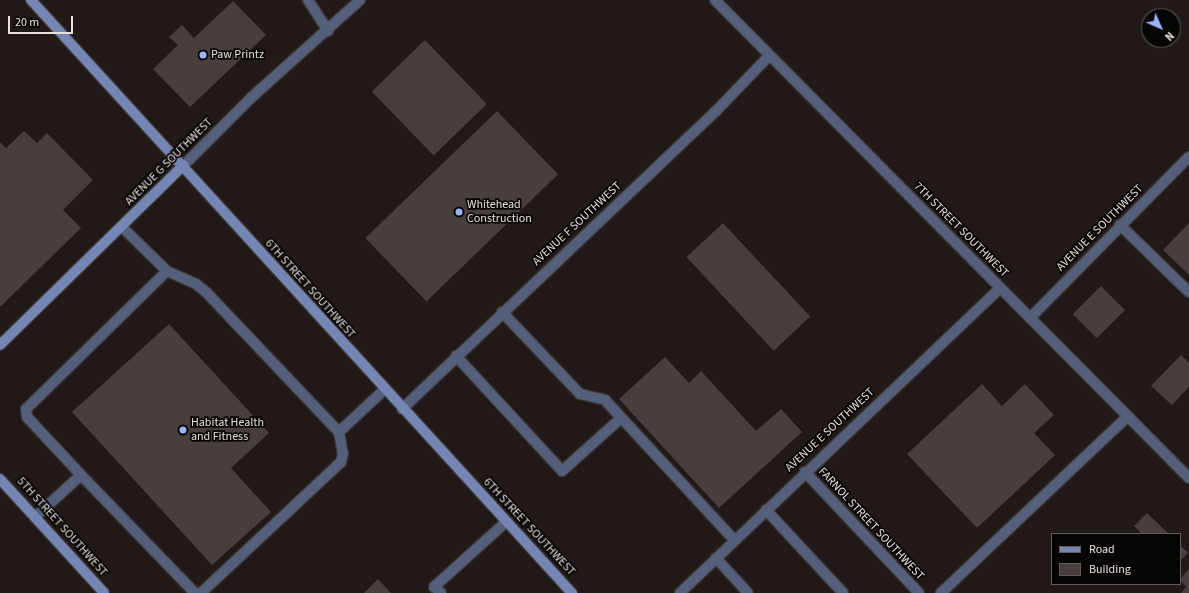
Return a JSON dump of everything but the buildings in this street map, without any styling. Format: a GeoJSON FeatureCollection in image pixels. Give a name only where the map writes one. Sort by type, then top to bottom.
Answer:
{"type":"FeatureCollection","features":[{"type":"Feature","properties":{"kind":"street","name":"6TH STREET SOUTHWEST"},"geometry":{"type":"LineString","coordinates":[[31,0],[78,54],[184,165],[384,390],[572,593]]}},
{"type":"Feature","properties":{"kind":"street"},"geometry":{"type":"LineString","coordinates":[[308,0],[328,31]]}},
{"type":"Feature","properties":{"kind":"street","name":"AVENUE G SOUTHWEST"},"geometry":{"type":"LineString","coordinates":[[0,345],[122,227],[252,97],[328,31],[360,0]]}},
{"type":"Feature","properties":{"kind":"street","name":"7TH STREET SOUTHWEST"},"geometry":{"type":"LineString","coordinates":[[715,0],[1189,478]]}},
{"type":"Feature","properties":{"kind":"street","name":"AVENUE F SOUTHWEST"},"geometry":{"type":"LineString","coordinates":[[402,409],[502,312],[716,111],[769,56]]}},
{"type":"Feature","properties":{"kind":"street","name":"AVENUE E SOUTHWEST"},"geometry":{"type":"LineString","coordinates":[[1030,318],[1120,225],[1189,157]]}},
{"type":"Feature","properties":{"kind":"street"},"geometry":{"type":"LineString","coordinates":[[1120,225],[1189,292]]}},
{"type":"Feature","properties":{"kind":"street"},"geometry":{"type":"LineString","coordinates":[[122,227],[167,271],[196,284],[206,292],[339,432],[344,454],[341,462],[201,593]]}},
{"type":"Feature","properties":{"kind":"street"},"geometry":{"type":"LineString","coordinates":[[167,271],[26,409],[27,417],[195,593]]}},
{"type":"Feature","properties":{"kind":"street","name":"AVENUE E SOUTHWEST"},"geometry":{"type":"LineString","coordinates":[[680,593],[805,472],[1000,288]]}},
{"type":"Feature","properties":{"kind":"street"},"geometry":{"type":"LineString","coordinates":[[502,312],[580,394],[605,400],[734,540]]}},
{"type":"Feature","properties":{"kind":"street"},"geometry":{"type":"LineString","coordinates":[[456,356],[562,471],[621,418]]}},
{"type":"Feature","properties":{"kind":"street"},"geometry":{"type":"LineString","coordinates":[[339,432],[384,390]]}},
{"type":"Feature","properties":{"kind":"street"},"geometry":{"type":"LineString","coordinates":[[941,593],[1128,416]]}},
{"type":"Feature","properties":{"kind":"street","name":"FARNOL STREET SOUTHWEST"},"geometry":{"type":"LineString","coordinates":[[805,472],[919,593]]}},
{"type":"Feature","properties":{"kind":"street"},"geometry":{"type":"LineString","coordinates":[[35,517],[81,475]]}},
{"type":"Feature","properties":{"kind":"street","name":"5TH STREET SOUTHWEST"},"geometry":{"type":"LineString","coordinates":[[0,479],[104,593]]}},
{"type":"Feature","properties":{"kind":"street"},"geometry":{"type":"LineString","coordinates":[[766,510],[843,593]]}},
{"type":"Feature","properties":{"kind":"street"},"geometry":{"type":"LineString","coordinates":[[441,593],[434,587],[506,522]]}},
{"type":"Feature","properties":{"kind":"street"},"geometry":{"type":"LineString","coordinates":[[716,558],[748,593]]}},
{"type":"Feature","properties":{"kind":"place","name":"Paw Printz"},"geometry":{"type":"Point","coordinates":[203,55]}},
{"type":"Feature","properties":{"kind":"place","name":"Whitehead Construction"},"geometry":{"type":"Point","coordinates":[459,212]}},
{"type":"Feature","properties":{"kind":"place","name":"Habitat Health and Fitness"},"geometry":{"type":"Point","coordinates":[183,430]}}]}
